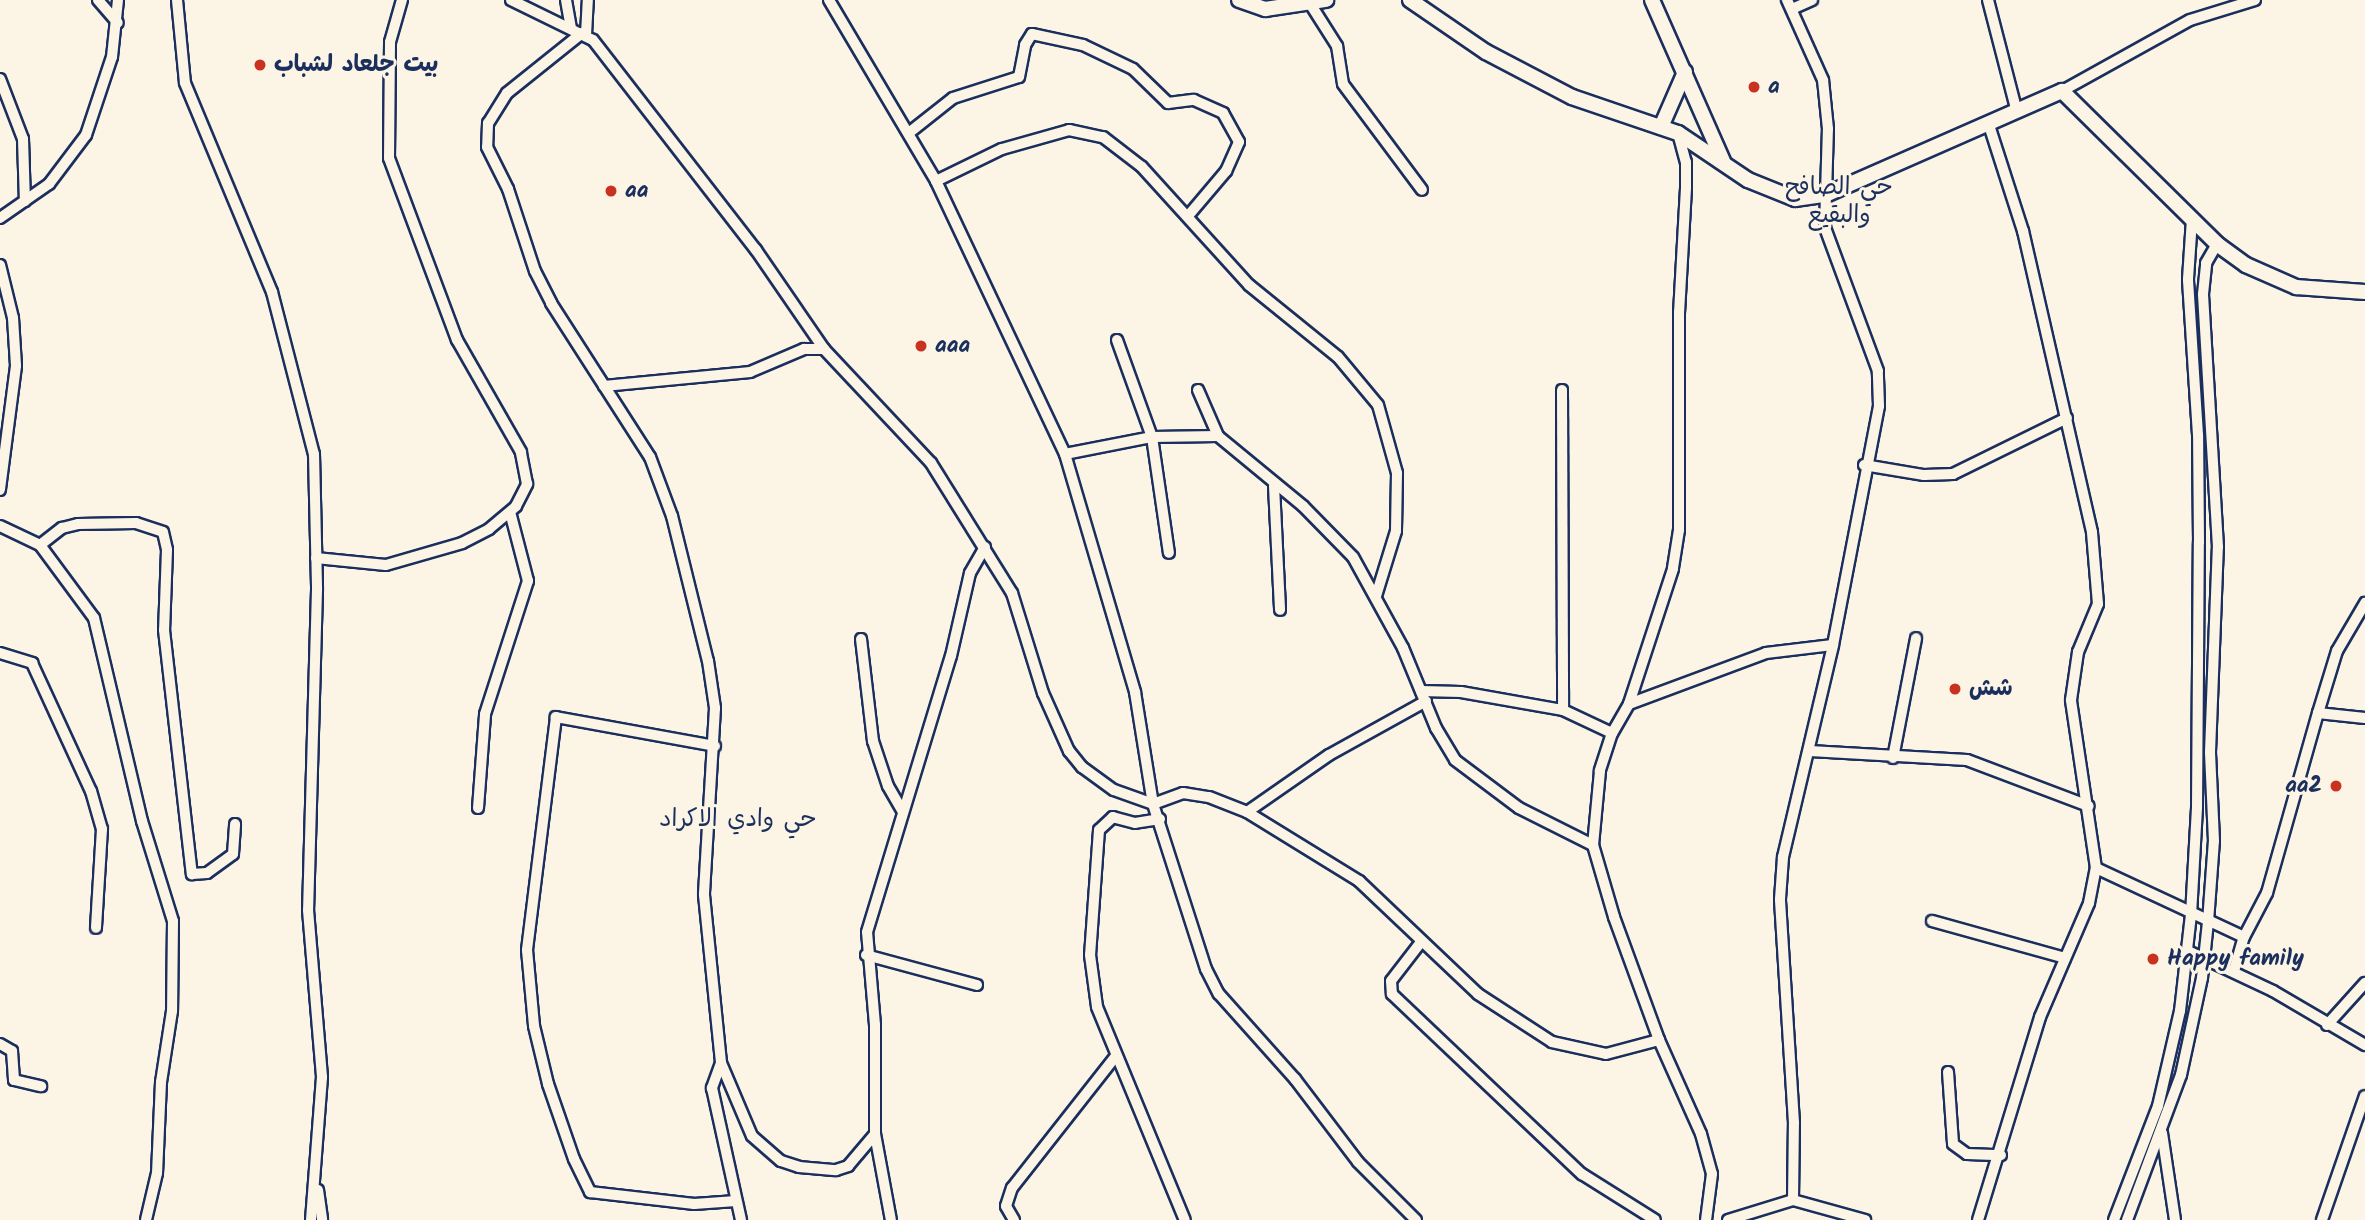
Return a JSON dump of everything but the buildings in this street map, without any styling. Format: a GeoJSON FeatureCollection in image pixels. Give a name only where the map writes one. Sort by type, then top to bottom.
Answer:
{"type":"FeatureCollection","features":[{"type":"Feature","properties":{"kind":"street"},"geometry":{"type":"LineString","coordinates":[[98,0],[118,23]]}},
{"type":"Feature","properties":{"kind":"street"},"geometry":{"type":"LineString","coordinates":[[0,218],[49,184],[92,124],[118,23],[118,0]]}},
{"type":"Feature","properties":{"kind":"street"},"geometry":{"type":"LineString","coordinates":[[177,0],[185,83],[272,292],[298,383],[314,454],[316,558],[308,811],[310,938],[322,1077],[312,1220]]}},
{"type":"Feature","properties":{"kind":"street"},"geometry":{"type":"LineString","coordinates":[[316,558],[393,565],[474,538],[510,512],[525,494],[526,464],[457,340],[389,158],[390,42],[402,0]]}},
{"type":"Feature","properties":{"kind":"street"},"geometry":{"type":"LineString","coordinates":[[511,0],[580,32]]}},
{"type":"Feature","properties":{"kind":"street"},"geometry":{"type":"LineString","coordinates":[[566,0],[580,32],[756,250],[824,349],[931,463],[1012,593],[1041,686],[1069,751],[1102,783],[1153,804],[1183,793],[1209,797],[1247,812],[1359,881],[1420,942],[1478,994],[1552,1042],[1606,1054],[1659,1040]]}},
{"type":"Feature","properties":{"kind":"street"},"geometry":{"type":"LineString","coordinates":[[588,0],[580,32],[507,93],[488,123],[487,147],[508,189],[540,282],[650,457],[672,516],[708,662],[715,746],[705,895],[720,1063],[752,1136],[781,1161],[836,1171],[862,1154],[875,1133]]}},
{"type":"Feature","properties":{"kind":"street"},"geometry":{"type":"LineString","coordinates":[[829,0],[910,132],[936,181],[1065,454],[1140,712],[1153,804],[1160,819],[1186,916],[1219,994],[1295,1079],[1375,1182],[1412,1217]]}},
{"type":"Feature","properties":{"kind":"street"},"geometry":{"type":"LineString","coordinates":[[1238,0],[1265,9],[1311,5],[1326,0]]}},
{"type":"Feature","properties":{"kind":"street"},"geometry":{"type":"LineString","coordinates":[[1410,0],[1486,52],[1572,97],[1678,133],[1775,193],[1795,200],[1825,195],[2017,108],[2062,91],[2190,20],[2255,0]]}},
{"type":"Feature","properties":{"kind":"street"},"geometry":{"type":"LineString","coordinates":[[1652,0],[1723,161]]}},
{"type":"Feature","properties":{"kind":"street"},"geometry":{"type":"LineString","coordinates":[[1793,1200],[1794,1123],[1780,899],[1789,829],[1810,751],[1833,645],[1864,465],[1879,406],[1878,371],[1825,228],[1828,129],[1823,80],[1790,4],[1812,0]]}},
{"type":"Feature","properties":{"kind":"street"},"geometry":{"type":"LineString","coordinates":[[1989,0],[2017,108]]}},
{"type":"Feature","properties":{"kind":"street"},"geometry":{"type":"LineString","coordinates":[[1311,5],[1337,46],[1343,84],[1422,190]]}},
{"type":"Feature","properties":{"kind":"street"},"geometry":{"type":"LineString","coordinates":[[910,132],[953,98],[1019,77],[1025,45],[1032,34],[1083,45],[1133,69],[1168,103],[1194,100],[1223,113],[1239,142],[1226,171],[1188,216]]}},
{"type":"Feature","properties":{"kind":"street"},"geometry":{"type":"LineString","coordinates":[[1661,127],[1685,72]]}},
{"type":"Feature","properties":{"kind":"street"},"geometry":{"type":"LineString","coordinates":[[0,79],[23,139],[25,201]]}},
{"type":"Feature","properties":{"kind":"street"},"geometry":{"type":"LineString","coordinates":[[2062,91],[2217,244],[2246,265],[2297,288],[2365,292]]}},
{"type":"Feature","properties":{"kind":"street"},"geometry":{"type":"LineString","coordinates":[[1978,1220],[2001,1155],[2036,1030],[2089,903],[2096,867],[2071,686],[2078,652],[2094,622],[2099,591],[2092,532],[2023,231],[1988,122]]}},
{"type":"Feature","properties":{"kind":"street"},"geometry":{"type":"LineString","coordinates":[[936,181],[1002,149],[1039,136],[1083,131],[1103,137],[1142,167],[1249,285],[1338,357],[1378,405],[1397,472],[1396,531],[1376,596]]}},
{"type":"Feature","properties":{"kind":"street"},"geometry":{"type":"LineString","coordinates":[[1678,133],[1686,175],[1679,312],[1679,530],[1673,569],[1629,704],[1612,733],[1600,771],[1593,845],[1614,917],[1659,1040],[1693,1114],[1712,1174],[1706,1220]]}},
{"type":"Feature","properties":{"kind":"street"},"geometry":{"type":"LineString","coordinates":[[2114,1220],[2152,1125],[2170,1053],[2188,951],[2191,915],[2197,807],[2199,542],[2198,435],[2188,279],[2192,219]]}},
{"type":"Feature","properties":{"kind":"street"},"geometry":{"type":"LineString","coordinates":[[2127,1220],[2162,1133],[2185,1058],[2208,922],[2214,841],[2210,752],[2218,547],[2203,302],[2206,263],[2217,244]]}},
{"type":"Feature","properties":{"kind":"street"},"geometry":{"type":"LineString","coordinates":[[0,265],[13,318],[16,366],[0,490]]}},
{"type":"Feature","properties":{"kind":"street"},"geometry":{"type":"LineString","coordinates":[[1117,340],[1152,437],[1169,553]]}},
{"type":"Feature","properties":{"kind":"street"},"geometry":{"type":"LineString","coordinates":[[604,386],[750,372],[804,349],[824,349]]}},
{"type":"Feature","properties":{"kind":"street"},"geometry":{"type":"LineString","coordinates":[[1198,390],[1219,436],[1274,486],[1303,506],[1353,557],[1376,596],[1455,760],[1519,808],[1593,845]]}},
{"type":"Feature","properties":{"kind":"street"},"geometry":{"type":"LineString","coordinates":[[1562,390],[1563,710]]}},
{"type":"Feature","properties":{"kind":"street"},"geometry":{"type":"LineString","coordinates":[[1864,465],[1924,475],[1952,474],[2067,418]]}},
{"type":"Feature","properties":{"kind":"street"},"geometry":{"type":"LineString","coordinates":[[1065,454],[1152,437],[1219,436]]}},
{"type":"Feature","properties":{"kind":"street"},"geometry":{"type":"LineString","coordinates":[[1274,486],[1280,610]]}},
{"type":"Feature","properties":{"kind":"street"},"geometry":{"type":"LineString","coordinates":[[478,808],[485,714],[528,582],[510,512]]}},
{"type":"Feature","properties":{"kind":"street"},"geometry":{"type":"LineString","coordinates":[[40,545],[62,528],[78,524],[136,523],[163,532],[167,550],[164,631],[192,874],[207,873],[233,854],[235,824]]}},
{"type":"Feature","properties":{"kind":"street"},"geometry":{"type":"LineString","coordinates":[[0,526],[40,545],[87,607],[99,632],[135,794],[173,921],[172,1011],[161,1082],[157,1173],[146,1220]]}},
{"type":"Feature","properties":{"kind":"street"},"geometry":{"type":"LineString","coordinates":[[891,1220],[875,1133],[875,1025],[866,955],[867,932],[951,656],[970,573],[985,547]]}},
{"type":"Feature","properties":{"kind":"street"},"geometry":{"type":"LineString","coordinates":[[2234,971],[2244,937],[2267,893],[2337,651],[2365,603]]}},
{"type":"Feature","properties":{"kind":"street"},"geometry":{"type":"LineString","coordinates":[[1893,758],[1916,638]]}},
{"type":"Feature","properties":{"kind":"street"},"geometry":{"type":"LineString","coordinates":[[861,639],[873,741],[888,786],[903,812]]}},
{"type":"Feature","properties":{"kind":"street"},"geometry":{"type":"LineString","coordinates":[[1629,704],[1766,653],[1833,645]]}},
{"type":"Feature","properties":{"kind":"street"},"geometry":{"type":"LineString","coordinates":[[0,653],[32,663],[91,791],[102,829],[96,928]]}},
{"type":"Feature","properties":{"kind":"street"},"geometry":{"type":"LineString","coordinates":[[1247,812],[1329,755],[1424,696],[1461,692],[1563,710],[1612,733]]}},
{"type":"Feature","properties":{"kind":"street"},"geometry":{"type":"LineString","coordinates":[[2318,713],[2365,718]]}},
{"type":"Feature","properties":{"kind":"street"},"geometry":{"type":"LineString","coordinates":[[715,746],[556,717],[527,950],[531,1003],[548,1084],[573,1159],[590,1192],[694,1205],[736,1201]]}},
{"type":"Feature","properties":{"kind":"street"},"geometry":{"type":"LineString","coordinates":[[1810,751],[1979,763],[2089,806]]}},
{"type":"Feature","properties":{"kind":"street"},"geometry":{"type":"LineString","coordinates":[[1160,819],[1135,823],[1113,817],[1099,830],[1090,955],[1097,1007],[1115,1057],[1185,1220]]}},
{"type":"Feature","properties":{"kind":"street"},"geometry":{"type":"LineString","coordinates":[[2096,867],[2191,915],[2244,937]]}},
{"type":"Feature","properties":{"kind":"street"},"geometry":{"type":"LineString","coordinates":[[1932,920],[2065,958]]}},
{"type":"Feature","properties":{"kind":"street"},"geometry":{"type":"LineString","coordinates":[[1420,942],[1391,981],[1392,994],[1582,1174],[1655,1220]]}},
{"type":"Feature","properties":{"kind":"street"},"geometry":{"type":"LineString","coordinates":[[2188,951],[2234,971],[2365,1045]]}},
{"type":"Feature","properties":{"kind":"street"},"geometry":{"type":"LineString","coordinates":[[866,955],[977,985]]}},
{"type":"Feature","properties":{"kind":"street"},"geometry":{"type":"LineString","coordinates":[[2327,1025],[2365,983]]}},
{"type":"Feature","properties":{"kind":"street"},"geometry":{"type":"LineString","coordinates":[[0,1044],[12,1051],[14,1080],[41,1086]]}},
{"type":"Feature","properties":{"kind":"street"},"geometry":{"type":"LineString","coordinates":[[2170,1053],[2185,1058]]}},
{"type":"Feature","properties":{"kind":"street"},"geometry":{"type":"LineString","coordinates":[[1014,1220],[1006,1206],[1012,1188],[1115,1057]]}},
{"type":"Feature","properties":{"kind":"street"},"geometry":{"type":"LineString","coordinates":[[720,1063],[712,1088],[741,1220]]}},
{"type":"Feature","properties":{"kind":"street"},"geometry":{"type":"LineString","coordinates":[[1948,1072],[1953,1144],[1967,1154],[2001,1155]]}},
{"type":"Feature","properties":{"kind":"street"},"geometry":{"type":"LineString","coordinates":[[2322,1220],[2365,1096]]}},
{"type":"Feature","properties":{"kind":"street"},"geometry":{"type":"LineString","coordinates":[[2162,1133],[2175,1220]]}},
{"type":"Feature","properties":{"kind":"street"},"geometry":{"type":"LineString","coordinates":[[316,1177],[322,1220]]}},
{"type":"Feature","properties":{"kind":"street"},"geometry":{"type":"LineString","coordinates":[[1728,1220],[1793,1200],[1865,1220]]}},
{"type":"Feature","properties":{"kind":"street"},"geometry":{"type":"LineString","coordinates":[[1398,1220],[1412,1217]]}},
{"type":"Feature","properties":{"kind":"place","name":"بيت جلعاد لشباب"},"geometry":{"type":"Point","coordinates":[260,65]}},
{"type":"Feature","properties":{"kind":"place","name":"a"},"geometry":{"type":"Point","coordinates":[1754,87]}},
{"type":"Feature","properties":{"kind":"place","name":"aa"},"geometry":{"type":"Point","coordinates":[611,191]}},
{"type":"Feature","properties":{"kind":"place","name":"aaa"},"geometry":{"type":"Point","coordinates":[921,346]}},
{"type":"Feature","properties":{"kind":"place","name":"شش"},"geometry":{"type":"Point","coordinates":[1955,689]}},
{"type":"Feature","properties":{"kind":"place","name":"aa2"},"geometry":{"type":"Point","coordinates":[2336,786]}},
{"type":"Feature","properties":{"kind":"place","name":"Happy family"},"geometry":{"type":"Point","coordinates":[2153,959]}},
{"type":"Feature","properties":{"kind":"district","name":"حي الصافح والبقيع"},"geometry":{"type":"Point","coordinates":[1839,202]}},
{"type":"Feature","properties":{"kind":"district","name":"حي وادي الاكراد"},"geometry":{"type":"Point","coordinates":[738,820]}}]}
